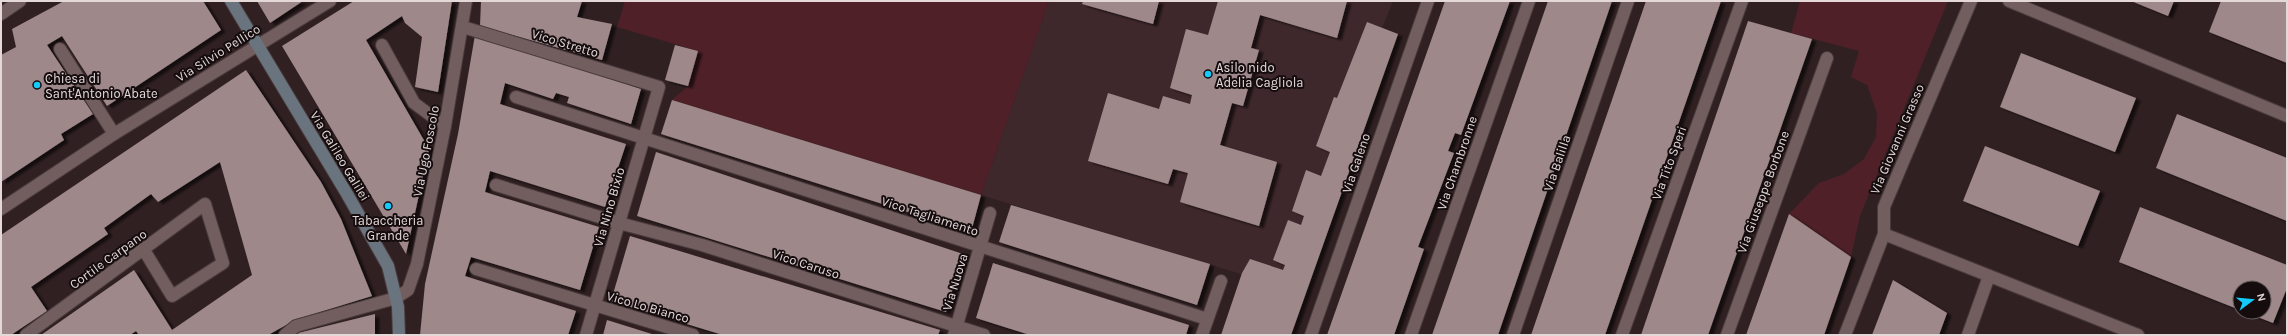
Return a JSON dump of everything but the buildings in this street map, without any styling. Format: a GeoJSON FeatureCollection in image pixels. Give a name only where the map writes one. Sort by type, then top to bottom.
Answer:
{"type":"FeatureCollection","features":[{"type":"Feature","properties":{"kind":"street"},"geometry":{"type":"LineString","coordinates":[[1,14],[20,1]]}},
{"type":"Feature","properties":{"kind":"street","name":"Via Galileo Galilei"},"geometry":{"type":"LineString","coordinates":[[231,1],[347,194],[388,266],[396,298],[399,335]]}},
{"type":"Feature","properties":{"kind":"street","name":"Via Silvio Pellico"},"geometry":{"type":"LineString","coordinates":[[1,209],[114,134],[330,1]]}},
{"type":"Feature","properties":{"kind":"street","name":"Via Ugo Foscolo"},"geometry":{"type":"LineString","coordinates":[[396,298],[408,290],[417,264],[445,126],[463,27],[466,1]]}},
{"type":"Feature","properties":{"kind":"street","name":"Via Galeno"},"geometry":{"type":"LineString","coordinates":[[1312,335],[1428,1]]}},
{"type":"Feature","properties":{"kind":"street","name":"Via Chambronne"},"geometry":{"type":"LineString","coordinates":[[1411,335],[1529,1]]}},
{"type":"Feature","properties":{"kind":"street","name":"Via Balilla"},"geometry":{"type":"LineString","coordinates":[[1513,335],[1628,1]]}},
{"type":"Feature","properties":{"kind":"street","name":"Via Tito Speri"},"geometry":{"type":"LineString","coordinates":[[1622,335],[1742,1]]}},
{"type":"Feature","properties":{"kind":"street","name":"Via Giovanni Grasso"},"geometry":{"type":"LineString","coordinates":[[1845,335],[1884,234],[1884,207],[1971,1]]}},
{"type":"Feature","properties":{"kind":"street"},"geometry":{"type":"LineString","coordinates":[[2009,1],[2287,116]]}},
{"type":"Feature","properties":{"kind":"street","name":"Vico Stretto"},"geometry":{"type":"LineString","coordinates":[[463,27],[659,87]]}},
{"type":"Feature","properties":{"kind":"street"},"geometry":{"type":"LineString","coordinates":[[382,45],[414,103],[445,126]]}},
{"type":"Feature","properties":{"kind":"street"},"geometry":{"type":"LineString","coordinates":[[60,49],[114,134]]}},
{"type":"Feature","properties":{"kind":"street","name":"Via Giuseppe Borbone"},"geometry":{"type":"LineString","coordinates":[[1727,335],[1827,58]]}},
{"type":"Feature","properties":{"kind":"street","name":"Via Nino Bixio"},"geometry":{"type":"LineString","coordinates":[[586,335],[659,87]]}},
{"type":"Feature","properties":{"kind":"street","name":"Vico Tagliamento"},"geometry":{"type":"LineString","coordinates":[[516,97],[1207,319]]}},
{"type":"Feature","properties":{"kind":"street","name":"Vico Caruso"},"geometry":{"type":"LineString","coordinates":[[496,185],[619,223],[702,245],[955,331],[984,335]]}},
{"type":"Feature","properties":{"kind":"street","name":"Cortile Carpano"},"geometry":{"type":"LineString","coordinates":[[26,335],[205,204],[223,263],[172,296],[144,250]]}},
{"type":"Feature","properties":{"kind":"street","name":"Via Nuova"},"geometry":{"type":"LineString","coordinates":[[955,331],[990,213]]}},
{"type":"Feature","properties":{"kind":"street"},"geometry":{"type":"LineString","coordinates":[[1884,234],[2138,335]]}},
{"type":"Feature","properties":{"kind":"street","name":"Vico Lo Bianco"},"geometry":{"type":"LineString","coordinates":[[476,269],[694,335]]}},
{"type":"Feature","properties":{"kind":"street"},"geometry":{"type":"LineString","coordinates":[[1968,335],[1989,276]]}},
{"type":"Feature","properties":{"kind":"street"},"geometry":{"type":"LineString","coordinates":[[1202,335],[1221,281]]}},
{"type":"Feature","properties":{"kind":"street"},"geometry":{"type":"LineString","coordinates":[[285,335],[296,326],[396,298]]}},
{"type":"Feature","properties":{"kind":"shaded area"},"geometry":{"type":"Polygon","coordinates":[[[625,1],[1049,1],[981,195],[672,100],[688,86],[698,51],[617,27],[625,1]]]}},
{"type":"Feature","properties":{"kind":"shaded area"},"geometry":{"type":"Polygon","coordinates":[[[1049,1],[1393,1],[1277,285],[981,195],[1049,1]]]}},
{"type":"Feature","properties":{"kind":"shaded area"},"geometry":{"type":"Polygon","coordinates":[[[1800,1],[1948,1],[1860,216],[1851,257],[1789,214],[1819,183],[1844,174],[1864,159],[1876,137],[1877,113],[1867,85],[1851,77],[1859,51],[1791,33],[1800,1]]]}},
{"type":"Feature","properties":{"kind":"place","name":"Asilo nido Adelia Cagliola"},"geometry":{"type":"Point","coordinates":[1208,74]}},
{"type":"Feature","properties":{"kind":"place","name":"Chiesa di Sant'Antonio Abate"},"geometry":{"type":"Point","coordinates":[37,85]}},
{"type":"Feature","properties":{"kind":"place","name":"Tabaccheria Grande"},"geometry":{"type":"Point","coordinates":[388,206]}}]}
